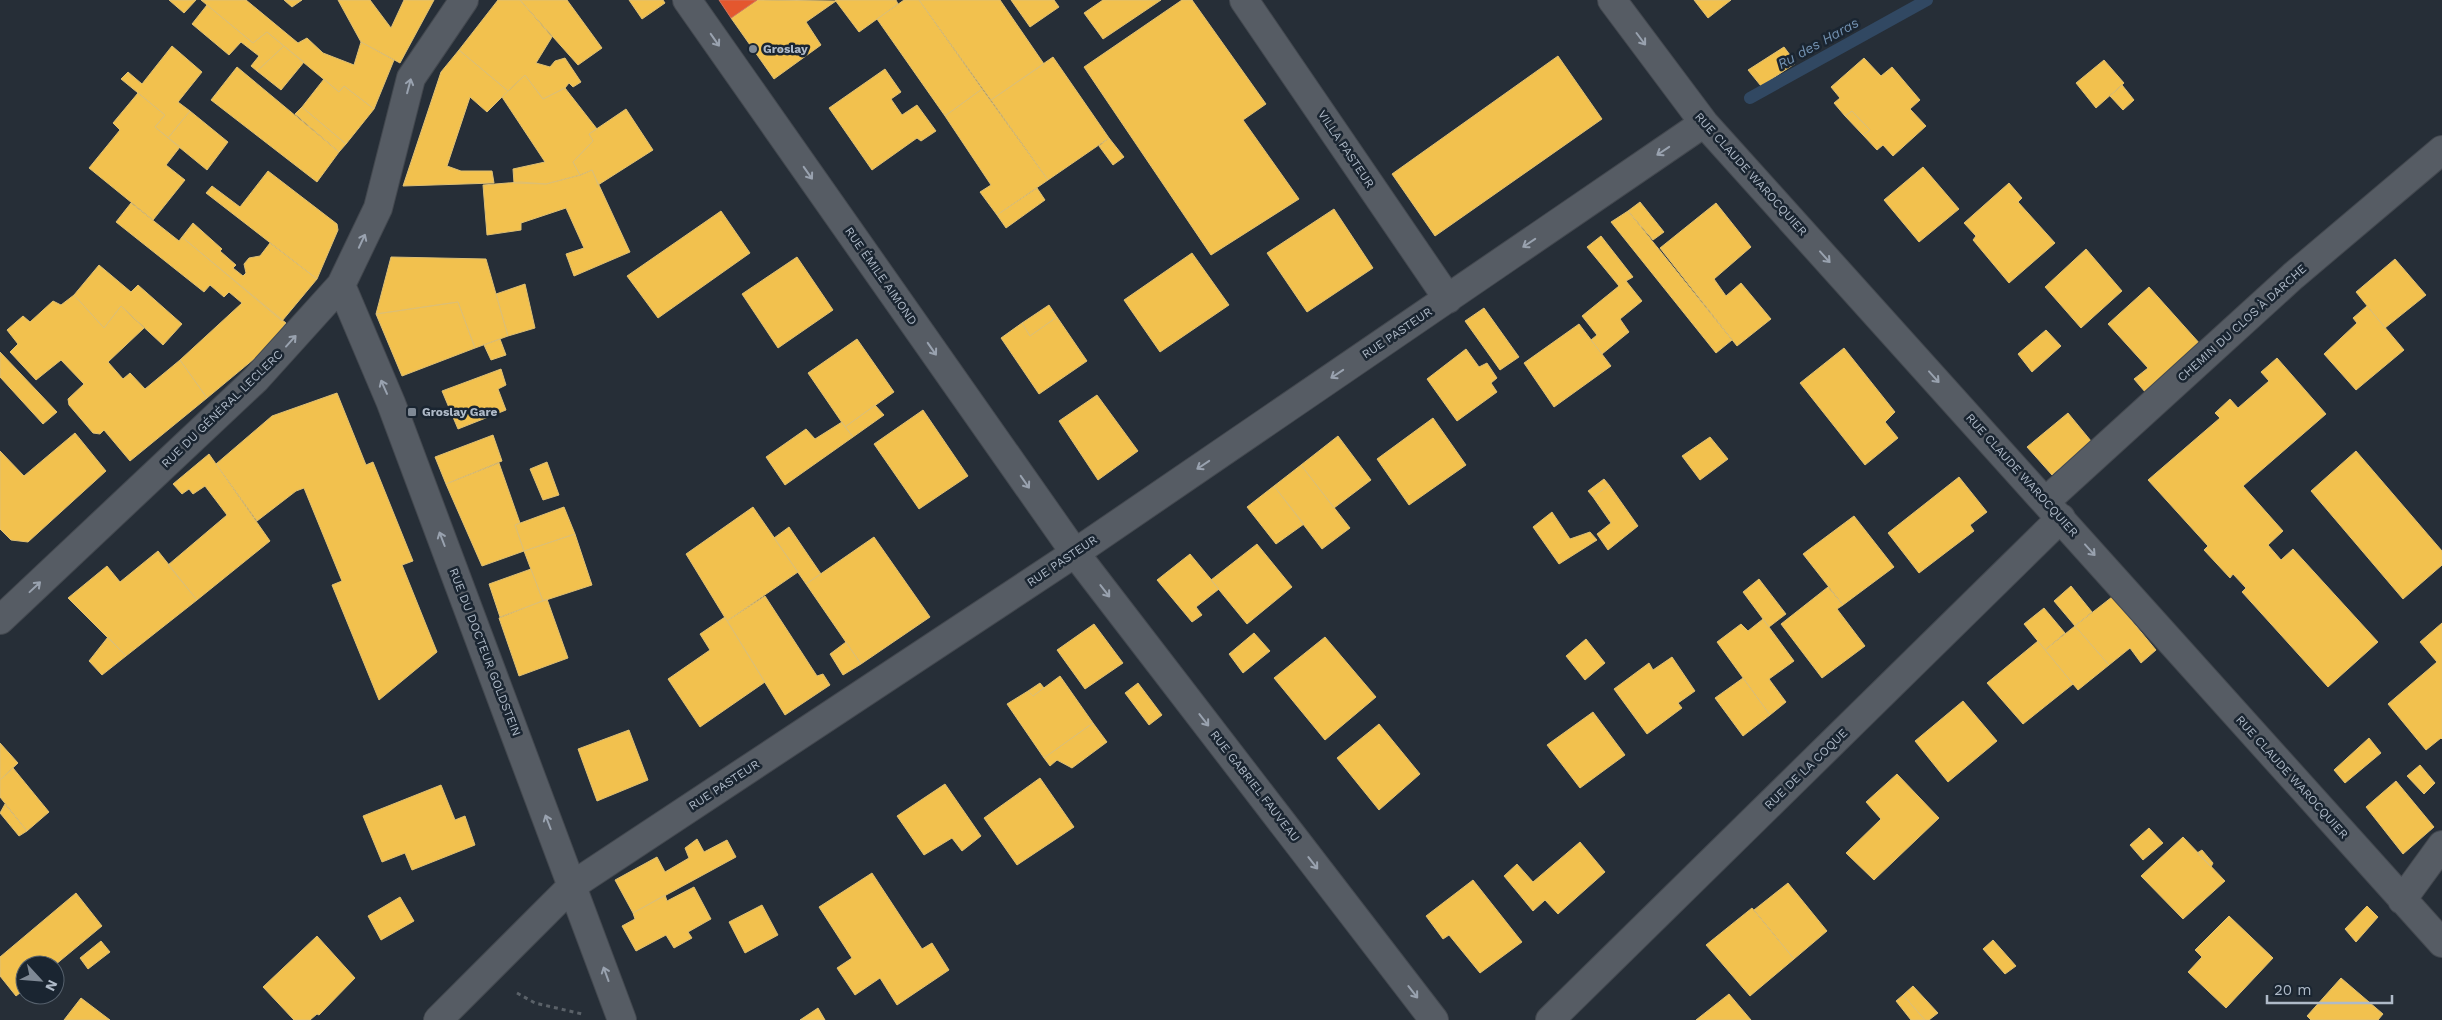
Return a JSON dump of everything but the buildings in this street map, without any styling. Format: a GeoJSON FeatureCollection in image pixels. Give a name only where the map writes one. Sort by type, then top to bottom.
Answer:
{"type":"FeatureCollection","features":[{"type":"Feature","properties":{"kind":"street","name":"RUE DU GÉNÉRAL LECLERC"},"geometry":{"type":"LineString","coordinates":[[0,620],[256,379],[342,285],[378,208],[411,78],[464,0]]}},
{"type":"Feature","properties":{"kind":"street","name":"RUE ÉMILE AIMOND"},"geometry":{"type":"LineString","coordinates":[[687,0],[1075,553]]}},
{"type":"Feature","properties":{"kind":"street","name":"VILLA PASTEUR"},"geometry":{"type":"LineString","coordinates":[[1244,0],[1448,298]]}},
{"type":"Feature","properties":{"kind":"street","name":"RUE CLAUDE WAROCQUIER"},"geometry":{"type":"LineString","coordinates":[[1612,0],[1704,123],[2442,943]]}},
{"type":"Feature","properties":{"kind":"street","name":"RUE PASTEUR"},"geometry":{"type":"LineString","coordinates":[[438,1020],[573,884],[1075,553],[1704,123]]}},
{"type":"Feature","properties":{"kind":"street","name":"CHEMIN DU CLOS À DARCHE"},"geometry":{"type":"LineString","coordinates":[[2054,510],[2293,276],[2442,150]]}},
{"type":"Feature","properties":{"kind":"street","name":"RUE DU DOCTEUR GOLDSTEIN"},"geometry":{"type":"LineString","coordinates":[[342,285],[391,403],[573,884],[620,1014]]}},
{"type":"Feature","properties":{"kind":"street","name":"RUE DE LA COQUE"},"geometry":{"type":"LineString","coordinates":[[1550,1020],[2054,510]]}},
{"type":"Feature","properties":{"kind":"street","name":"RUE GABRIEL FAUVEAU"},"geometry":{"type":"LineString","coordinates":[[1075,553],[1434,1020]]}},
{"type":"Feature","properties":{"kind":"street"},"geometry":{"type":"LineString","coordinates":[[2402,900],[2442,846]]}},
{"type":"Feature","properties":{"kind":"path"},"geometry":{"type":"LineString","coordinates":[[484,973],[535,1004],[594,1017],[620,1014]]}},
{"type":"Feature","properties":{"kind":"waterway","name":"Ru des Haras"},"geometry":{"type":"LineString","coordinates":[[1750,98],[1927,0]]}},
{"type":"Feature","properties":{"kind":"place","name":"Groslay"},"geometry":{"type":"Point","coordinates":[753,49]}},
{"type":"Feature","properties":{"kind":"place","name":"Groslay Gare"},"geometry":{"type":"Point","coordinates":[412,412]}}]}
